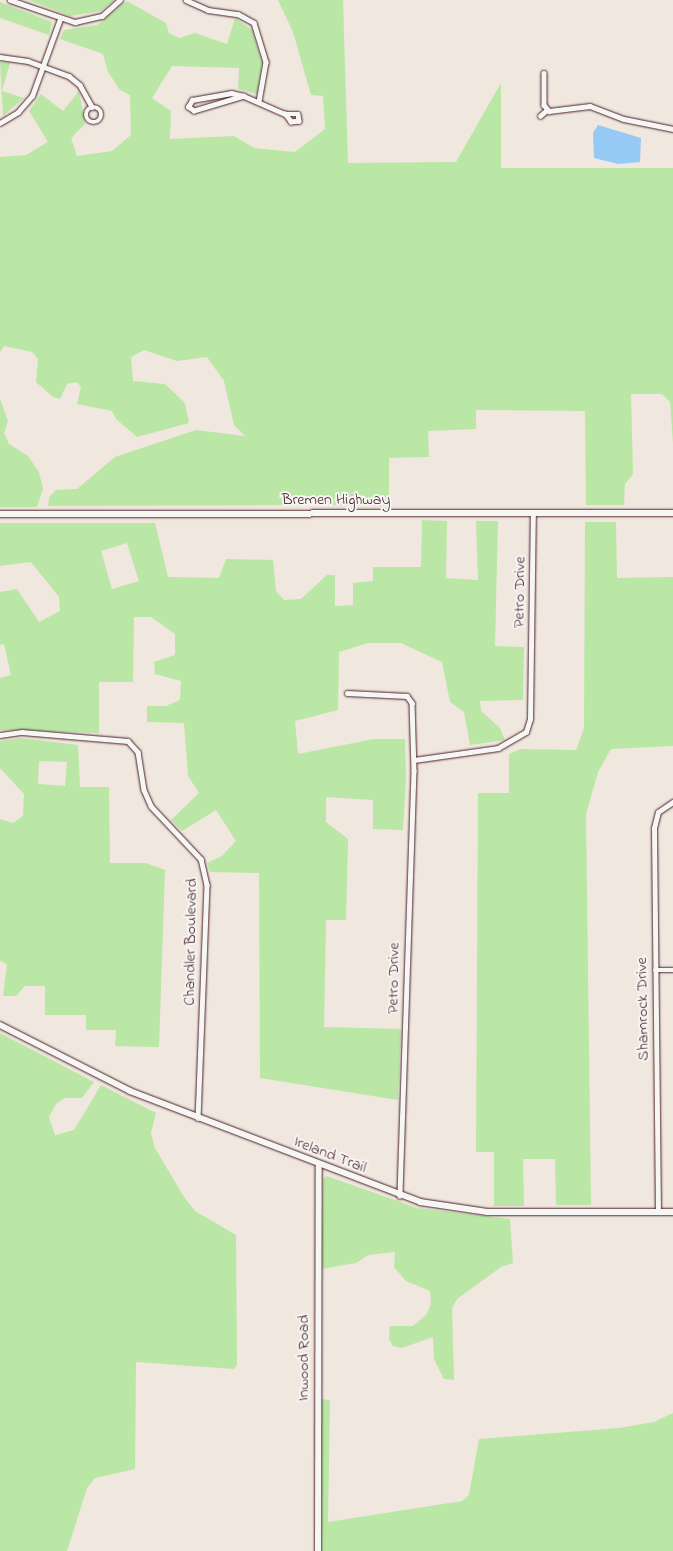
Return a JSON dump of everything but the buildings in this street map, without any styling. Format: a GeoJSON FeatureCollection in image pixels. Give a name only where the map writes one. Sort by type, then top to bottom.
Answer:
{"type":"FeatureCollection","features":[{"type":"Feature","properties":{"kind":"street"},"geometry":{"type":"LineString","coordinates":[[10,0],[60,19],[94,20],[120,0]]}},
{"type":"Feature","properties":{"kind":"street"},"geometry":{"type":"LineString","coordinates":[[186,0],[208,10],[238,14],[254,23],[266,62],[259,102]]}},
{"type":"Feature","properties":{"kind":"street"},"geometry":{"type":"LineString","coordinates":[[0,123],[27,104],[45,67],[60,19]]}},
{"type":"Feature","properties":{"kind":"street"},"geometry":{"type":"LineString","coordinates":[[0,57],[45,67],[75,80],[92,107]]}},
{"type":"Feature","properties":{"kind":"street"},"geometry":{"type":"LineString","coordinates":[[544,73],[546,110]]}},
{"type":"Feature","properties":{"kind":"street"},"geometry":{"type":"LineString","coordinates":[[244,96],[194,111],[188,107],[192,100],[216,95],[244,96],[285,114]]}},
{"type":"Feature","properties":{"kind":"street"},"geometry":{"type":"LineString","coordinates":[[540,116],[546,110],[590,106],[624,119],[673,129]]}},
{"type":"Feature","properties":{"kind":"street","name":"Bremen Highway"},"geometry":{"type":"LineString","coordinates":[[0,514],[673,512]]}},
{"type":"Feature","properties":{"kind":"street","name":"Petro Drive"},"geometry":{"type":"LineString","coordinates":[[414,760],[498,748],[526,732],[530,719],[533,513]]}},
{"type":"Feature","properties":{"kind":"street","name":"Petro Drive"},"geometry":{"type":"LineString","coordinates":[[347,693],[410,698],[414,760],[400,1197]]}},
{"type":"Feature","properties":{"kind":"street","name":"Chandler Boulevard"},"geometry":{"type":"LineString","coordinates":[[0,735],[22,732],[128,741],[138,752],[144,790],[151,806],[201,859],[207,884],[198,1118]]}},
{"type":"Feature","properties":{"kind":"street","name":"Shamrock Drive"},"geometry":{"type":"LineString","coordinates":[[658,1212],[654,828],[661,807],[673,802]]}},
{"type":"Feature","properties":{"kind":"street"},"geometry":{"type":"LineString","coordinates":[[655,970],[673,970]]}},
{"type":"Feature","properties":{"kind":"street","name":"Ireland Trail"},"geometry":{"type":"LineString","coordinates":[[0,1025],[119,1086],[400,1197],[487,1212],[673,1212]]}},
{"type":"Feature","properties":{"kind":"street","name":"Inwood Road"},"geometry":{"type":"LineString","coordinates":[[318,1551],[319,1166]]}},
{"type":"Feature","properties":{"kind":"green space"},"geometry":{"type":"Polygon","coordinates":[[[29,0],[114,0],[101,11],[70,16],[29,0]]]}},
{"type":"Feature","properties":{"kind":"green space"},"geometry":{"type":"Polygon","coordinates":[[[278,0],[343,0],[348,163],[456,162],[501,83],[501,168],[673,168],[673,443],[670,402],[662,394],[631,394],[633,474],[625,484],[624,505],[586,505],[585,411],[476,410],[476,429],[428,431],[429,457],[389,458],[389,506],[325,505],[302,496],[292,505],[48,506],[49,497],[56,490],[77,489],[115,457],[196,430],[245,436],[234,425],[224,381],[207,357],[177,361],[144,350],[131,357],[133,381],[165,384],[185,403],[189,423],[137,437],[116,419],[112,411],[77,404],[81,387],[77,382],[67,384],[60,399],[53,397],[36,382],[38,359],[32,352],[4,346],[0,352],[0,157],[26,155],[48,142],[29,111],[41,94],[63,111],[79,91],[85,124],[71,138],[77,156],[112,151],[131,135],[130,95],[120,90],[108,72],[103,54],[60,39],[64,30],[97,25],[127,1],[166,23],[169,33],[179,38],[195,33],[227,44],[235,18],[252,30],[262,63],[257,94],[238,89],[239,68],[172,66],[152,98],[171,111],[170,139],[234,136],[254,148],[295,152],[325,129],[323,96],[311,95],[293,32],[278,0]]]}},
{"type":"Feature","properties":{"kind":"green space"},"geometry":{"type":"Polygon","coordinates":[[[0,2],[52,22],[49,35],[0,18],[0,2]]]}},
{"type":"Feature","properties":{"kind":"green space"},"geometry":{"type":"Polygon","coordinates":[[[0,62],[10,63],[2,91],[24,98],[3,116],[0,62]]]}},
{"type":"Feature","properties":{"kind":"green space"},"geometry":{"type":"Polygon","coordinates":[[[0,399],[8,421],[4,433],[9,444],[28,456],[39,472],[43,489],[37,507],[0,507],[0,399]]]}},
{"type":"Feature","properties":{"kind":"green space"},"geometry":{"type":"Polygon","coordinates":[[[422,520],[447,521],[446,578],[478,580],[476,521],[498,521],[495,646],[524,647],[523,700],[480,701],[481,711],[500,728],[505,740],[470,745],[464,712],[450,702],[442,662],[401,643],[368,643],[339,652],[338,710],[295,721],[298,754],[374,739],[405,739],[406,780],[403,830],[373,829],[373,800],[326,797],[326,822],[348,839],[346,920],[326,920],[324,1027],[401,1029],[398,1100],[260,1078],[259,873],[210,872],[207,863],[222,856],[236,841],[216,810],[182,831],[171,820],[199,793],[188,776],[184,723],[147,722],[147,706],[166,706],[180,700],[181,681],[155,674],[154,662],[175,655],[175,634],[151,617],[134,617],[133,682],[99,682],[99,733],[0,730],[0,678],[11,675],[4,644],[0,645],[0,592],[17,589],[39,622],[60,611],[59,597],[31,562],[0,566],[0,523],[155,523],[168,577],[219,578],[226,559],[273,560],[276,591],[284,600],[301,599],[327,575],[335,575],[335,606],[353,605],[353,583],[373,581],[373,567],[421,567],[422,520]],[[127,543],[101,551],[112,589],[139,581],[127,543]]]}},
{"type":"Feature","properties":{"kind":"green space"},"geometry":{"type":"Polygon","coordinates":[[[585,522],[616,522],[617,578],[673,577],[673,746],[611,749],[598,772],[586,814],[591,1205],[556,1205],[555,1159],[523,1159],[524,1206],[494,1206],[494,1152],[476,1152],[478,793],[509,793],[509,754],[520,749],[576,750],[584,728],[585,522]]]}},
{"type":"Feature","properties":{"kind":"green space"},"geometry":{"type":"Polygon","coordinates":[[[21,738],[78,745],[80,787],[109,787],[110,863],[146,863],[165,870],[159,1047],[115,1046],[116,1030],[86,1030],[86,1015],[45,1015],[45,986],[25,986],[16,996],[3,996],[7,964],[0,961],[0,819],[13,823],[23,816],[24,794],[0,768],[0,741],[21,738]],[[39,761],[38,784],[65,786],[67,762],[39,761]]]}},
{"type":"Feature","properties":{"kind":"green space"},"geometry":{"type":"Polygon","coordinates":[[[0,1033],[94,1082],[82,1098],[65,1098],[56,1104],[49,1117],[55,1135],[74,1130],[101,1085],[156,1113],[151,1133],[155,1148],[184,1197],[195,1211],[236,1235],[237,1365],[234,1369],[136,1362],[135,1469],[95,1478],[87,1488],[67,1551],[0,1551],[0,1033]]]}},
{"type":"Feature","properties":{"kind":"green space"},"geometry":{"type":"Polygon","coordinates":[[[327,1176],[417,1208],[510,1219],[513,1263],[501,1267],[457,1299],[452,1308],[454,1380],[444,1379],[434,1359],[433,1337],[402,1348],[393,1346],[389,1339],[390,1326],[413,1326],[426,1315],[431,1304],[430,1291],[406,1281],[394,1267],[395,1252],[368,1255],[356,1263],[321,1269],[323,1179],[327,1176]]]}},
{"type":"Feature","properties":{"kind":"green space"},"geometry":{"type":"Polygon","coordinates":[[[321,1399],[330,1400],[328,1522],[462,1501],[469,1495],[479,1439],[619,1428],[654,1422],[673,1413],[673,1551],[322,1551],[321,1399]]]}},
{"type":"Feature","properties":{"kind":"water"},"geometry":{"type":"Polygon","coordinates":[[[598,125],[641,138],[640,162],[618,164],[594,158],[593,133],[598,125]]]}}]}
